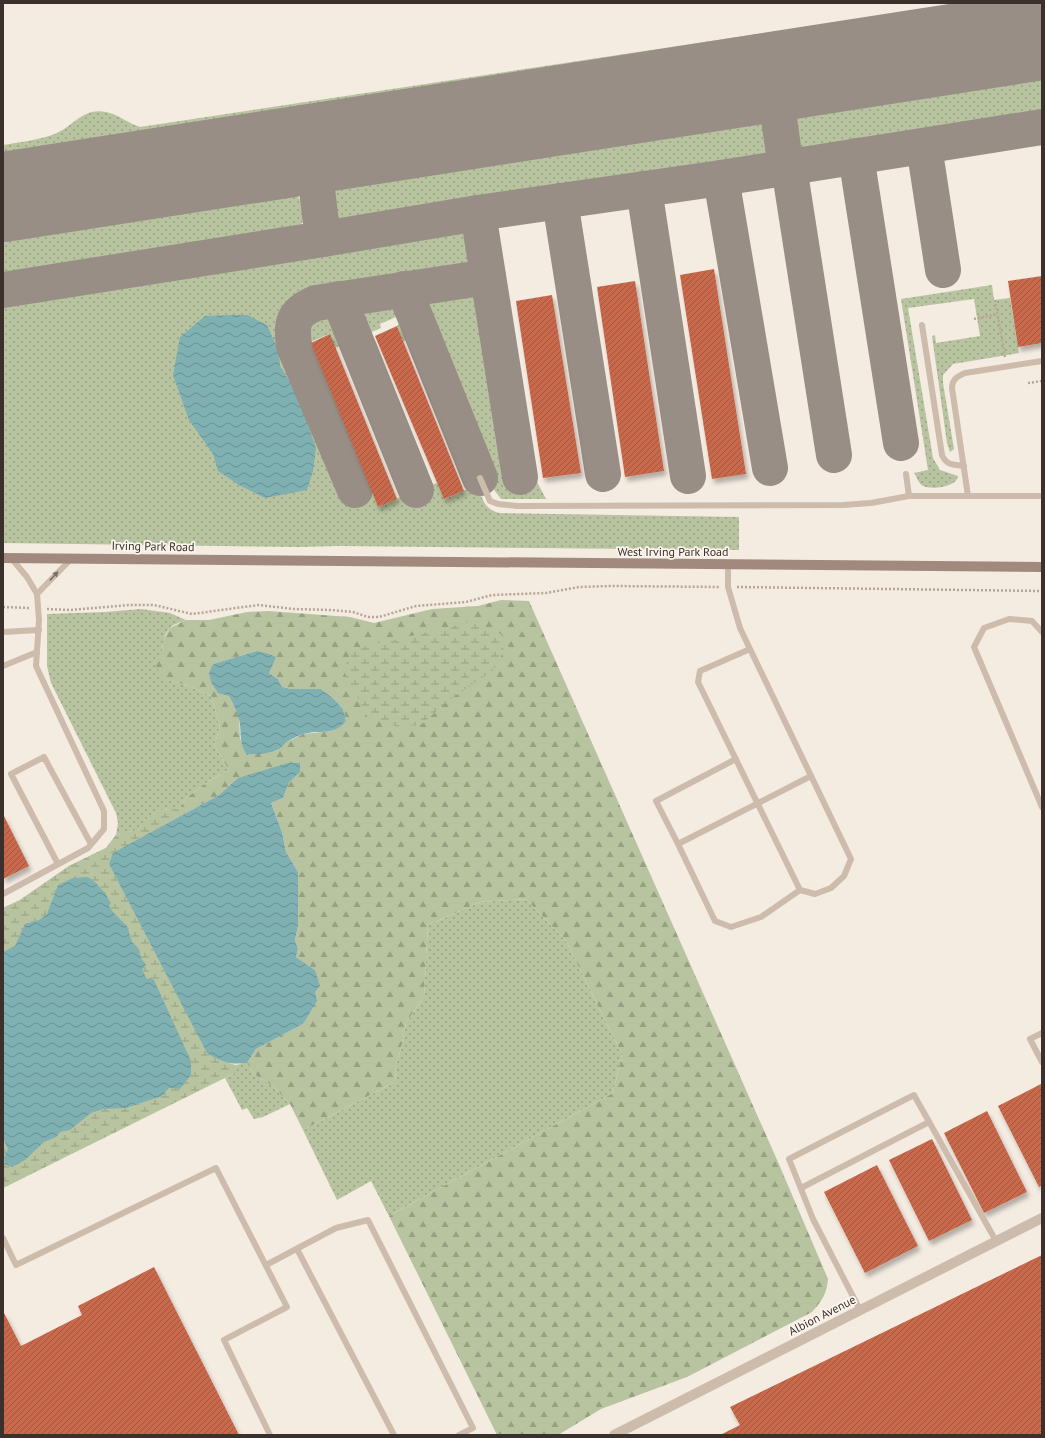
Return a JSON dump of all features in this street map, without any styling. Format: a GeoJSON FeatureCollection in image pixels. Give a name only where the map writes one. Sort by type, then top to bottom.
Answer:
{"type":"FeatureCollection","features":[{"type":"Feature","properties":{"kind":"main road","name":"Irving Park Road"},"geometry":{"type":"LineString","coordinates":[[7,558],[303,561]]}},
{"type":"Feature","properties":{"kind":"main road","name":"West Irving Park Road"},"geometry":{"type":"LineString","coordinates":[[303,561],[1042,567]]}},
{"type":"Feature","properties":{"kind":"street","name":"Albion Avenue"},"geometry":{"type":"LineString","coordinates":[[614,1435],[1042,1218]]}},
{"type":"Feature","properties":{"kind":"lane"},"geometry":{"type":"LineString","coordinates":[[922,325],[942,455],[949,464],[964,466]]}},
{"type":"Feature","properties":{"kind":"lane"},"geometry":{"type":"LineString","coordinates":[[968,496],[952,383],[956,378],[965,373],[1042,361]]}},
{"type":"Feature","properties":{"kind":"lane"},"geometry":{"type":"LineString","coordinates":[[906,474],[909,496]]}},
{"type":"Feature","properties":{"kind":"lane"},"geometry":{"type":"LineString","coordinates":[[480,478],[490,501],[498,504],[517,506],[843,505],[871,503],[909,496],[1042,496]]}},
{"type":"Feature","properties":{"kind":"lane"},"geometry":{"type":"LineString","coordinates":[[3,894],[88,848],[104,829],[104,811],[36,666],[39,630],[38,594],[27,577],[7,558]]}},
{"type":"Feature","properties":{"kind":"lane"},"geometry":{"type":"LineString","coordinates":[[38,594],[71,559]]}},
{"type":"Feature","properties":{"kind":"lane"},"geometry":{"type":"LineString","coordinates":[[728,564],[728,587],[740,628],[851,859],[844,876],[831,888],[815,894],[800,890],[698,682],[700,671],[750,649]]}},
{"type":"Feature","properties":{"kind":"lane"},"geometry":{"type":"LineString","coordinates":[[1042,632],[1032,621],[1009,619],[984,628],[974,647],[1042,807]]}},
{"type":"Feature","properties":{"kind":"lane"},"geometry":{"type":"LineString","coordinates":[[3,632],[39,630]]}},
{"type":"Feature","properties":{"kind":"lane"},"geometry":{"type":"LineString","coordinates":[[3,666],[37,652]]}},
{"type":"Feature","properties":{"kind":"lane"},"geometry":{"type":"LineString","coordinates":[[58,864],[12,774],[44,757],[92,844]]}},
{"type":"Feature","properties":{"kind":"lane"},"geometry":{"type":"LineString","coordinates":[[736,759],[656,801],[715,921],[731,927],[760,917],[800,890]]}},
{"type":"Feature","properties":{"kind":"lane"},"geometry":{"type":"LineString","coordinates":[[678,844],[811,776]]}},
{"type":"Feature","properties":{"kind":"lane"},"geometry":{"type":"LineString","coordinates":[[1042,1033],[1030,1039],[1042,1062]]}},
{"type":"Feature","properties":{"kind":"lane"},"geometry":{"type":"LineString","coordinates":[[860,1310],[813,1219],[789,1160],[914,1095],[996,1241]]}},
{"type":"Feature","properties":{"kind":"lane"},"geometry":{"type":"LineString","coordinates":[[801,1188],[929,1122]]}},
{"type":"Feature","properties":{"kind":"lane"},"geometry":{"type":"LineString","coordinates":[[3,1238],[16,1265],[216,1168],[287,1307],[224,1340],[270,1435]]}},
{"type":"Feature","properties":{"kind":"lane"},"geometry":{"type":"LineString","coordinates":[[266,1265],[336,1228],[368,1220],[477,1435]]}},
{"type":"Feature","properties":{"kind":"lane"},"geometry":{"type":"LineString","coordinates":[[297,1249],[394,1435]]}},
{"type":"Feature","properties":{"kind":"lane"},"geometry":{"type":"LineString","coordinates":[[459,1435],[473,1428]]}},
{"type":"Feature","properties":{"kind":"path"},"geometry":{"type":"LineString","coordinates":[[995,300],[1005,357]]}},
{"type":"Feature","properties":{"kind":"path"},"geometry":{"type":"LineString","coordinates":[[974,319],[998,314]]}},
{"type":"Feature","properties":{"kind":"path"},"geometry":{"type":"LineString","coordinates":[[1028,383],[1042,381]]}},
{"type":"Feature","properties":{"kind":"path"},"geometry":{"type":"LineString","coordinates":[[3,607],[70,610],[130,605],[154,605],[192,614],[258,605],[294,609],[353,612],[368,617],[379,617],[416,606],[466,602],[492,595],[546,593],[579,587],[728,587],[1042,591]]}},
{"type":"Feature","properties":{"kind":"green space"},"geometry":{"type":"Polygon","coordinates":[[[964,3],[1042,4],[3,166],[3,145],[57,133],[91,112],[98,111],[111,113],[140,127],[964,3]]]}},
{"type":"Feature","properties":{"kind":"green space"},"geometry":{"type":"Polygon","coordinates":[[[1042,66],[1042,115],[808,151],[799,146],[792,133],[792,122],[796,114],[802,107],[814,101],[1042,66]]]}},
{"type":"Feature","properties":{"kind":"green space"},"geometry":{"type":"Polygon","coordinates":[[[744,114],[757,119],[769,132],[770,144],[768,152],[757,159],[343,223],[334,217],[327,204],[333,187],[347,174],[744,114]]]}},
{"type":"Feature","properties":{"kind":"green space"},"geometry":{"type":"Polygon","coordinates":[[[281,186],[296,194],[304,208],[302,222],[297,228],[289,233],[3,277],[3,228],[281,186]]]}},
{"type":"Feature","properties":{"kind":"green space"},"geometry":{"type":"Polygon","coordinates":[[[454,231],[463,234],[474,247],[473,259],[468,265],[454,271],[328,290],[308,296],[293,304],[286,314],[283,330],[297,393],[349,501],[372,493],[378,507],[416,490],[437,483],[445,499],[477,485],[482,499],[487,506],[499,513],[739,517],[739,550],[3,543],[3,301],[454,231]]]}},
{"type":"Feature","properties":{"kind":"green space"},"geometry":{"type":"Polygon","coordinates":[[[992,285],[994,300],[1010,298],[1019,353],[953,364],[943,375],[954,449],[950,452],[947,443],[932,336],[935,335],[936,343],[980,336],[974,299],[908,308],[933,458],[940,470],[958,476],[957,480],[944,487],[932,488],[923,486],[914,473],[928,470],[901,299],[992,285]]]}},
{"type":"Feature","properties":{"kind":"green space"},"geometry":{"type":"Polygon","coordinates":[[[463,287],[472,288],[478,297],[482,308],[508,483],[535,478],[546,499],[501,499],[492,487],[417,306],[419,299],[424,295],[463,287]]]}},
{"type":"Feature","properties":{"kind":"green space"},"geometry":{"type":"Polygon","coordinates":[[[391,299],[398,301],[407,316],[413,332],[410,339],[403,341],[397,326],[399,324],[396,317],[380,324],[381,328],[365,335],[357,330],[353,321],[355,309],[366,303],[391,299]]]}},
{"type":"Feature","properties":{"kind":"green space"},"geometry":{"type":"Polygon","coordinates":[[[330,309],[338,320],[347,342],[335,348],[329,334],[311,342],[313,348],[306,351],[301,342],[299,333],[299,327],[302,321],[306,316],[312,313],[330,309]]]}},
{"type":"Feature","properties":{"kind":"green space"},"geometry":{"type":"Polygon","coordinates":[[[501,600],[529,601],[778,1162],[828,1279],[823,1297],[812,1312],[687,1377],[601,1409],[558,1435],[497,1435],[389,1216],[613,1093],[622,1054],[566,941],[526,899],[480,902],[428,925],[424,996],[406,1023],[401,1049],[396,1064],[395,1082],[303,1130],[290,1104],[274,1087],[254,1074],[247,1063],[256,1049],[303,1024],[315,992],[315,970],[296,957],[298,949],[295,940],[298,926],[298,872],[286,852],[282,832],[271,803],[283,798],[290,777],[238,778],[219,795],[161,827],[109,864],[207,1052],[219,1060],[235,1065],[118,1130],[3,1188],[3,1138],[4,1139],[191,1061],[3,952],[3,908],[20,900],[69,866],[106,848],[116,835],[138,830],[145,820],[160,810],[179,809],[186,798],[209,781],[229,770],[214,745],[220,727],[211,696],[187,685],[166,680],[152,662],[162,654],[163,640],[170,628],[186,620],[209,620],[247,612],[268,611],[350,617],[374,623],[432,609],[478,606],[501,600]],[[257,651],[213,664],[239,716],[240,738],[247,755],[269,753],[278,750],[287,742],[303,734],[331,731],[346,721],[343,709],[334,699],[321,689],[292,689],[282,687],[278,679],[269,673],[257,651]]]}},
{"type":"Feature","properties":{"kind":"green space"},"geometry":{"type":"Polygon","coordinates":[[[141,609],[170,613],[186,620],[171,627],[164,640],[162,653],[167,680],[187,685],[211,696],[220,727],[214,745],[229,770],[209,781],[186,798],[179,809],[160,810],[145,820],[138,830],[116,835],[118,823],[116,813],[51,683],[47,666],[47,614],[141,609]]]}},
{"type":"Feature","properties":{"kind":"green space"},"geometry":{"type":"Polygon","coordinates":[[[468,622],[506,636],[502,655],[498,664],[492,671],[449,700],[422,724],[402,728],[368,718],[344,672],[348,659],[353,653],[371,644],[386,642],[468,622]]]}},
{"type":"Feature","properties":{"kind":"green space"},"geometry":{"type":"Polygon","coordinates":[[[179,809],[189,811],[113,853],[109,864],[207,1052],[219,1060],[235,1065],[235,1073],[3,1188],[3,1138],[8,1149],[4,1157],[25,1160],[44,1142],[56,1137],[60,1132],[70,1130],[91,1113],[103,1109],[126,1108],[162,1096],[191,1061],[154,980],[147,979],[142,970],[146,965],[141,958],[139,949],[132,942],[127,926],[109,906],[111,902],[105,892],[88,877],[73,878],[58,885],[47,914],[40,920],[25,924],[15,946],[3,952],[3,908],[20,900],[69,866],[106,848],[116,835],[138,830],[145,820],[160,810],[179,809]]]}},
{"type":"Feature","properties":{"kind":"green space"},"geometry":{"type":"Polygon","coordinates":[[[526,899],[566,941],[622,1054],[613,1093],[389,1216],[371,1181],[337,1200],[303,1130],[395,1082],[396,1064],[401,1049],[406,1023],[424,996],[428,925],[480,902],[526,899]]]}},
{"type":"Feature","properties":{"kind":"green space"},"geometry":{"type":"Polygon","coordinates":[[[247,1063],[254,1074],[274,1087],[290,1104],[263,1117],[254,1119],[247,1108],[242,1110],[225,1078],[235,1073],[235,1065],[247,1063]]]}},
{"type":"Feature","properties":{"kind":"water"},"geometry":{"type":"Polygon","coordinates":[[[247,315],[267,325],[279,352],[280,366],[297,393],[316,448],[313,471],[307,490],[265,498],[239,485],[218,471],[213,454],[189,420],[173,375],[180,337],[205,316],[247,315]]]}},
{"type":"Feature","properties":{"kind":"water"},"geometry":{"type":"Polygon","coordinates":[[[257,651],[276,657],[269,673],[278,679],[282,687],[292,689],[321,689],[334,699],[343,709],[346,721],[341,726],[331,731],[303,734],[289,741],[280,749],[273,752],[247,755],[242,744],[239,721],[235,708],[229,696],[218,693],[211,682],[209,673],[213,664],[257,651]]]}},
{"type":"Feature","properties":{"kind":"water"},"geometry":{"type":"Polygon","coordinates":[[[288,763],[300,763],[300,772],[289,782],[283,798],[271,803],[282,832],[286,852],[298,872],[298,926],[295,940],[298,949],[296,957],[315,970],[320,986],[315,992],[317,1001],[303,1024],[256,1049],[247,1063],[236,1064],[221,1061],[207,1053],[109,864],[113,853],[219,795],[238,778],[288,763]]]}},
{"type":"Feature","properties":{"kind":"water"},"geometry":{"type":"Polygon","coordinates":[[[88,877],[104,892],[111,903],[109,906],[127,926],[132,942],[139,949],[141,958],[146,965],[142,970],[147,979],[150,978],[154,980],[191,1061],[191,1075],[180,1089],[169,1088],[162,1096],[126,1108],[103,1109],[91,1113],[70,1130],[60,1132],[56,1137],[44,1142],[25,1160],[12,1167],[5,1164],[4,1157],[8,1149],[3,1138],[3,952],[15,946],[25,924],[39,920],[47,914],[58,885],[73,878],[88,877]]]}},
{"type":"Feature","properties":{"kind":"building"},"geometry":{"type":"Polygon","coordinates":[[[714,269],[746,474],[712,479],[680,275],[714,269]]]}},
{"type":"Feature","properties":{"kind":"building"},"geometry":{"type":"Polygon","coordinates":[[[1042,276],[1042,343],[1018,347],[1008,281],[1042,276]]]}},
{"type":"Feature","properties":{"kind":"building"},"geometry":{"type":"Polygon","coordinates":[[[635,281],[664,471],[625,477],[597,287],[635,281]]]}},
{"type":"Feature","properties":{"kind":"building"},"geometry":{"type":"Polygon","coordinates":[[[552,295],[581,473],[543,478],[516,301],[552,295]]]}},
{"type":"Feature","properties":{"kind":"building"},"geometry":{"type":"Polygon","coordinates":[[[397,326],[464,491],[444,499],[375,336],[397,326]]]}},
{"type":"Feature","properties":{"kind":"building"},"geometry":{"type":"Polygon","coordinates":[[[330,334],[397,499],[378,507],[311,343],[330,334]]]}},
{"type":"Feature","properties":{"kind":"building"},"geometry":{"type":"Polygon","coordinates":[[[3,814],[29,866],[3,879],[3,814]]]}},
{"type":"Feature","properties":{"kind":"building"},"geometry":{"type":"Polygon","coordinates":[[[1041,1084],[1042,1185],[1039,1187],[998,1106],[1041,1084]]]}},
{"type":"Feature","properties":{"kind":"building"},"geometry":{"type":"Polygon","coordinates":[[[987,1111],[1027,1192],[984,1213],[944,1133],[987,1111]]]}},
{"type":"Feature","properties":{"kind":"building"},"geometry":{"type":"Polygon","coordinates":[[[932,1139],[972,1220],[929,1241],[889,1160],[932,1139]]]}},
{"type":"Feature","properties":{"kind":"building"},"geometry":{"type":"Polygon","coordinates":[[[877,1165],[918,1246],[865,1273],[824,1192],[877,1165]]]}},
{"type":"Feature","properties":{"kind":"building"},"geometry":{"type":"Polygon","coordinates":[[[1042,1255],[1042,1435],[720,1435],[740,1425],[730,1407],[1042,1255]]]}},
{"type":"Feature","properties":{"kind":"building"},"geometry":{"type":"Polygon","coordinates":[[[154,1267],[239,1435],[3,1435],[3,1311],[21,1346],[82,1315],[78,1306],[154,1267]]]}},
{"type":"Feature","properties":{"kind":"taxiway"},"geometry":{"type":"LineString","coordinates":[[773,77],[786,168]]}},
{"type":"Feature","properties":{"kind":"taxiway"},"geometry":{"type":"LineString","coordinates":[[3,290],[478,213],[721,178],[1042,127]]}},
{"type":"Feature","properties":{"kind":"taxiway"},"geometry":{"type":"LineString","coordinates":[[924,146],[943,270]]}},
{"type":"Feature","properties":{"kind":"taxiway"},"geometry":{"type":"LineString","coordinates":[[312,149],[323,239]]}},
{"type":"Feature","properties":{"kind":"taxiway"},"geometry":{"type":"LineString","coordinates":[[856,156],[901,443]]}},
{"type":"Feature","properties":{"kind":"taxiway"},"geometry":{"type":"LineString","coordinates":[[789,167],[834,455]]}},
{"type":"Feature","properties":{"kind":"taxiway"},"geometry":{"type":"LineString","coordinates":[[721,178],[770,468]]}},
{"type":"Feature","properties":{"kind":"taxiway"},"geometry":{"type":"LineString","coordinates":[[644,189],[688,476]]}},
{"type":"Feature","properties":{"kind":"taxiway"},"geometry":{"type":"LineString","coordinates":[[560,201],[603,474]]}},
{"type":"Feature","properties":{"kind":"taxiway"},"geometry":{"type":"LineString","coordinates":[[478,213],[520,477]]}},
{"type":"Feature","properties":{"kind":"taxiway"},"geometry":{"type":"LineString","coordinates":[[355,490],[294,346],[293,331],[295,319],[302,311],[316,303],[488,277]]}},
{"type":"Feature","properties":{"kind":"taxiway"},"geometry":{"type":"LineString","coordinates":[[404,289],[480,478]]}},
{"type":"Feature","properties":{"kind":"taxiway"},"geometry":{"type":"LineString","coordinates":[[339,299],[416,490]]}},
{"type":"Feature","properties":{"kind":"runway"},"geometry":{"type":"LineString","coordinates":[[3,197],[1042,35]]}}]}
